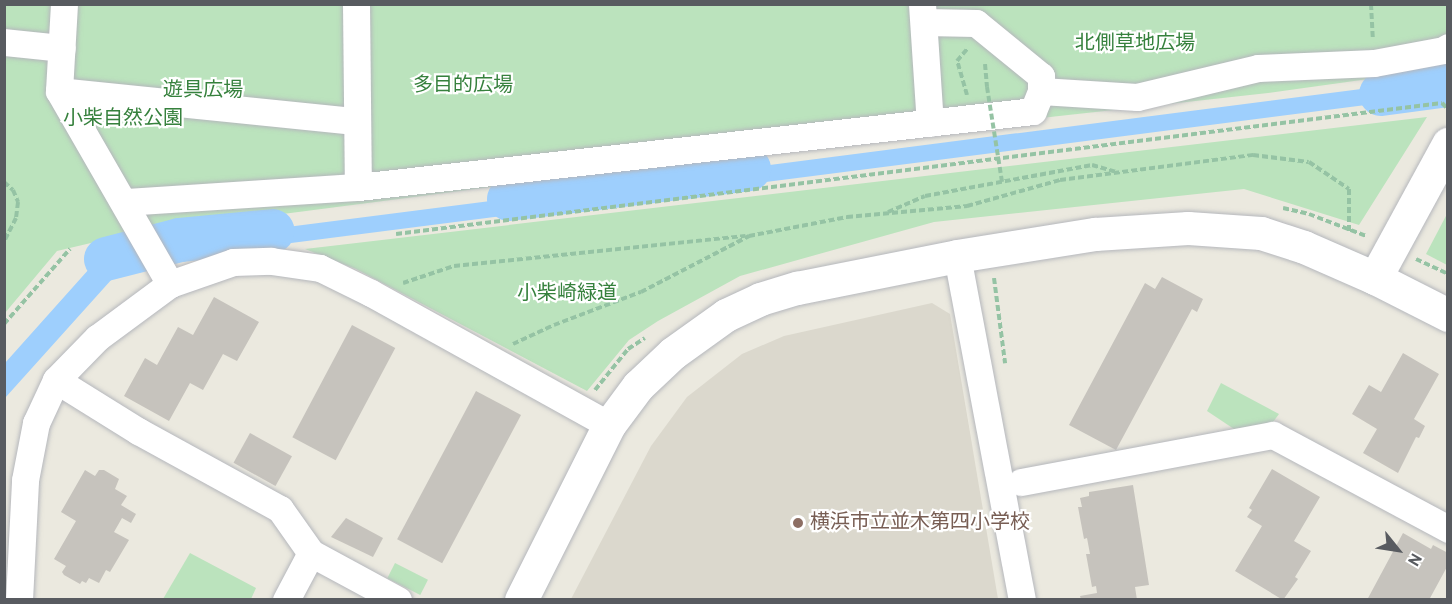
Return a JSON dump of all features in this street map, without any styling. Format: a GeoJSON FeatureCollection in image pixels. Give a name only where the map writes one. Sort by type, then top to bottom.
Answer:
{"type":"FeatureCollection","features":[{"type":"Feature","properties":{"kind":"street"},"geometry":{"type":"LineString","coordinates":[[64,4],[59,91],[125,202],[166,277]]}},
{"type":"Feature","properties":{"kind":"street"},"geometry":{"type":"LineString","coordinates":[[356,4],[358,187]]}},
{"type":"Feature","properties":{"kind":"street"},"geometry":{"type":"LineString","coordinates":[[125,202],[358,187],[930,123],[1033,111],[1041,91],[1041,76],[976,23],[923,13],[930,123]]}},
{"type":"Feature","properties":{"kind":"street"},"geometry":{"type":"LineString","coordinates":[[4,42],[62,48]]}},
{"type":"Feature","properties":{"kind":"street"},"geometry":{"type":"LineString","coordinates":[[1041,91],[1137,97],[1258,68],[1374,63],[1444,50],[1448,47]]}},
{"type":"Feature","properties":{"kind":"street"},"geometry":{"type":"LineString","coordinates":[[59,91],[356,121]]}},
{"type":"Feature","properties":{"kind":"street"},"geometry":{"type":"LineString","coordinates":[[1375,278],[1448,144]]}},
{"type":"Feature","properties":{"kind":"street"},"geometry":{"type":"LineString","coordinates":[[521,600],[597,418],[638,386],[673,353],[726,315],[760,299],[797,288],[957,256],[1095,234],[1188,228],[1261,233],[1304,247],[1375,278],[1448,315]]}},
{"type":"Feature","properties":{"kind":"street"},"geometry":{"type":"LineString","coordinates":[[957,256],[1022,600]]}},
{"type":"Feature","properties":{"kind":"street"},"geometry":{"type":"LineString","coordinates":[[19,600],[25,480],[36,423],[56,380],[97,338],[166,277],[233,262],[271,261],[320,268],[371,293],[597,418]]}},
{"type":"Feature","properties":{"kind":"street"},"geometry":{"type":"LineString","coordinates":[[56,380],[138,431],[280,509],[311,553],[398,600]]}},
{"type":"Feature","properties":{"kind":"street"},"geometry":{"type":"LineString","coordinates":[[1021,482],[1273,435],[1448,529]]}},
{"type":"Feature","properties":{"kind":"street"},"geometry":{"type":"LineString","coordinates":[[286,600],[311,553]]}},
{"type":"Feature","properties":{"kind":"path"},"geometry":{"type":"LineString","coordinates":[[1371,4],[1374,63]]}},
{"type":"Feature","properties":{"kind":"path"},"geometry":{"type":"LineString","coordinates":[[969,100],[957,61],[971,46],[978,52]]}},
{"type":"Feature","properties":{"kind":"path"},"geometry":{"type":"LineString","coordinates":[[985,58],[987,87],[1002,182]]}},
{"type":"Feature","properties":{"kind":"path"},"geometry":{"type":"LineString","coordinates":[[396,234],[1442,103],[1446,107]]}},
{"type":"Feature","properties":{"kind":"path"},"geometry":{"type":"LineString","coordinates":[[371,293],[454,266],[748,236],[847,218],[968,206],[1060,180],[1253,155],[1309,162],[1349,189],[1349,231]]}},
{"type":"Feature","properties":{"kind":"path"},"geometry":{"type":"LineString","coordinates":[[883,214],[925,196],[1092,165],[1119,173]]}},
{"type":"Feature","properties":{"kind":"path"},"geometry":{"type":"LineString","coordinates":[[4,182],[13,190],[18,202],[16,218],[4,242]]}},
{"type":"Feature","properties":{"kind":"path"},"geometry":{"type":"LineString","coordinates":[[1281,207],[1309,214],[1363,235],[1389,249],[1448,274]]}},
{"type":"Feature","properties":{"kind":"path"},"geometry":{"type":"LineString","coordinates":[[485,357],[554,325],[640,292],[748,236]]}},
{"type":"Feature","properties":{"kind":"path"},"geometry":{"type":"LineString","coordinates":[[4,324],[70,249]]}},
{"type":"Feature","properties":{"kind":"path"},"geometry":{"type":"LineString","coordinates":[[597,418],[607,374],[628,349],[654,332]]}},
{"type":"Feature","properties":{"kind":"shaded area","name":"横浜市立並木第四小学校"},"geometry":{"type":"Polygon","coordinates":[[[932,303],[950,314],[998,599],[571,599],[651,446],[687,397],[742,354],[784,336],[932,303]]]}},
{"type":"Feature","properties":{"kind":"green space","name":"小柴自然公園"},"geometry":{"type":"Polygon","coordinates":[[[5,5],[1447,5],[1447,68],[1268,93],[914,132],[129,234],[57,251],[5,313],[5,5]]]}},
{"type":"Feature","properties":{"kind":"green space","name":"小柴崎緑道"},"geometry":{"type":"Polygon","coordinates":[[[1427,117],[1359,225],[1244,189],[934,222],[740,276],[658,321],[629,340],[587,391],[356,269],[305,249],[1427,117]]]}},
{"type":"Feature","properties":{"kind":"green space"},"geometry":{"type":"Polygon","coordinates":[[[1447,214],[1447,265],[1426,254],[1447,214]]]}},
{"type":"Feature","properties":{"kind":"green space"},"geometry":{"type":"Polygon","coordinates":[[[1221,383],[1279,414],[1270,426],[1234,429],[1207,411],[1221,383]]]}},
{"type":"Feature","properties":{"kind":"green space"},"geometry":{"type":"Polygon","coordinates":[[[190,553],[256,588],[251,599],[163,599],[190,553]]]}},
{"type":"Feature","properties":{"kind":"green space"},"geometry":{"type":"Polygon","coordinates":[[[395,563],[428,580],[420,595],[387,578],[395,563]]]}},
{"type":"Feature","properties":{"kind":"water"},"geometry":{"type":"Polygon","coordinates":[[[1439,79],[1444,95],[175,258],[121,269],[5,398],[5,363],[98,259],[171,242],[1439,79]]]}},
{"type":"Feature","properties":{"kind":"building"},"geometry":{"type":"Polygon","coordinates":[[[1162,277],[1203,299],[1197,312],[1192,309],[1116,450],[1069,425],[1145,283],[1155,289],[1162,277]]]}},
{"type":"Feature","properties":{"kind":"building"},"geometry":{"type":"Polygon","coordinates":[[[214,297],[259,322],[237,361],[223,354],[203,390],[190,383],[169,421],[124,396],[145,358],[157,365],[178,327],[193,335],[214,297]]]}},
{"type":"Feature","properties":{"kind":"building"},"geometry":{"type":"Polygon","coordinates":[[[352,325],[395,348],[336,460],[292,437],[352,325]]]}},
{"type":"Feature","properties":{"kind":"building"},"geometry":{"type":"Polygon","coordinates":[[[1403,353],[1439,374],[1414,419],[1425,426],[1419,438],[1416,437],[1398,473],[1363,453],[1377,429],[1352,414],[1369,385],[1381,392],[1403,353]]]}},
{"type":"Feature","properties":{"kind":"building"},"geometry":{"type":"Polygon","coordinates":[[[476,391],[521,415],[442,563],[397,539],[476,391]]]}},
{"type":"Feature","properties":{"kind":"building"},"geometry":{"type":"Polygon","coordinates":[[[250,433],[292,456],[275,486],[234,463],[250,433]]]}},
{"type":"Feature","properties":{"kind":"building"},"geometry":{"type":"Polygon","coordinates":[[[1272,469],[1320,497],[1294,541],[1311,551],[1295,577],[1298,579],[1283,600],[1235,571],[1262,526],[1247,517],[1252,510],[1249,508],[1272,469]]]}},
{"type":"Feature","properties":{"kind":"building"},"geometry":{"type":"Polygon","coordinates":[[[85,470],[95,476],[99,470],[104,470],[119,479],[115,489],[127,496],[121,505],[136,514],[131,523],[122,518],[114,532],[129,540],[110,572],[106,570],[99,583],[89,578],[86,583],[82,581],[80,584],[64,575],[62,572],[66,566],[54,559],[76,521],[61,512],[85,470]]]}},
{"type":"Feature","properties":{"kind":"building"},"geometry":{"type":"Polygon","coordinates":[[[1133,485],[1149,585],[1135,587],[1137,600],[1081,600],[1080,596],[1097,593],[1096,586],[1092,587],[1086,554],[1090,554],[1087,538],[1084,539],[1078,507],[1082,507],[1080,498],[1089,496],[1089,492],[1133,485]]]}},
{"type":"Feature","properties":{"kind":"building"},"geometry":{"type":"Polygon","coordinates":[[[346,518],[383,538],[373,557],[331,537],[346,518]]]}},
{"type":"Feature","properties":{"kind":"building"},"geometry":{"type":"Polygon","coordinates":[[[1403,533],[1431,549],[1433,545],[1448,553],[1448,565],[1429,600],[1367,600],[1403,533]]]}},
{"type":"Feature","properties":{"kind":"waterway"},"geometry":{"type":"LineString","coordinates":[[1381,94],[1448,85]]}},
{"type":"Feature","properties":{"kind":"waterway"},"geometry":{"type":"LineString","coordinates":[[509,199],[749,169]]}},
{"type":"Feature","properties":{"kind":"waterway"},"geometry":{"type":"LineString","coordinates":[[106,259],[180,240],[273,231]]}},
{"type":"Feature","properties":{"kind":"place","name":"横浜市立並木第四小学校"},"geometry":{"type":"Point","coordinates":[798,523]}},
{"type":"Feature","properties":{"kind":"park label","name":"北側草地広場"},"geometry":{"type":"Point","coordinates":[1135,44]}},
{"type":"Feature","properties":{"kind":"park label","name":"多目的広場"},"geometry":{"type":"Point","coordinates":[463,86]}},
{"type":"Feature","properties":{"kind":"park label","name":"遊具広場"},"geometry":{"type":"Point","coordinates":[203,91]}}]}
